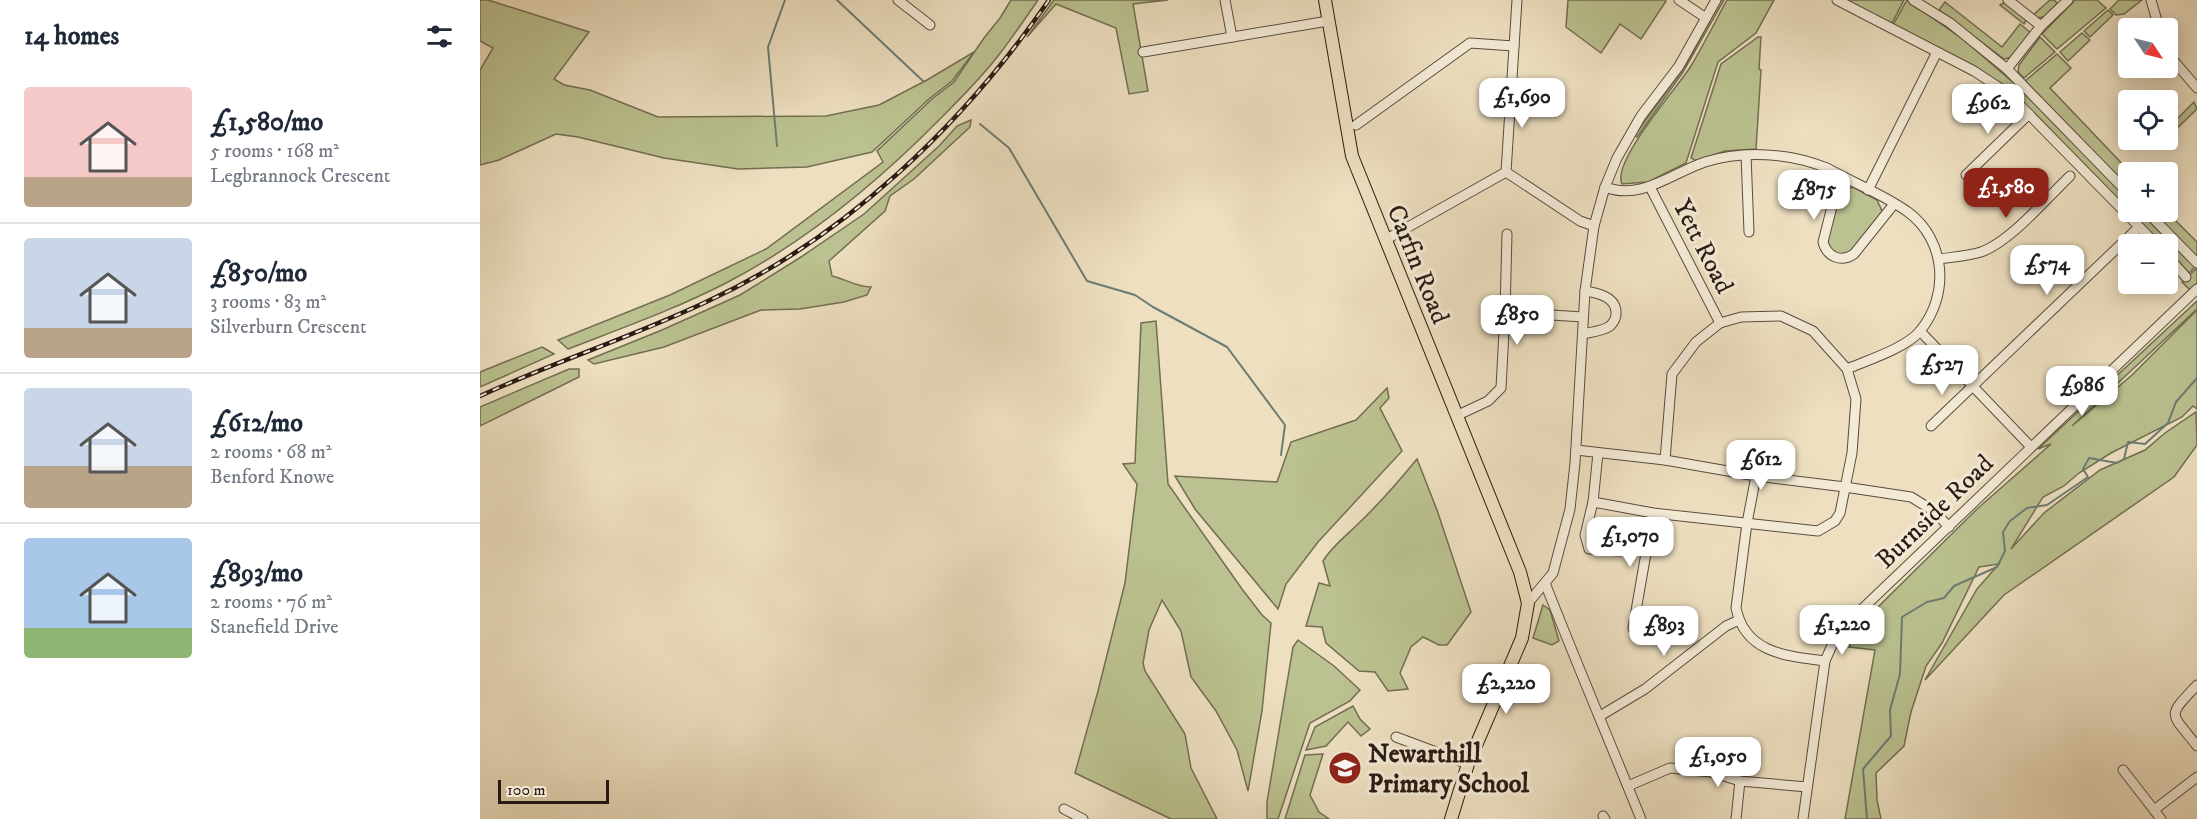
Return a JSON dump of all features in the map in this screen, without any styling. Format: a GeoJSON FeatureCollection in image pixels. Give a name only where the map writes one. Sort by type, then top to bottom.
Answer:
{"type":"FeatureCollection","features":[{"type":"Feature","properties":{"kind":"main road","name":"Carfin Road"},"geometry":{"type":"LineString","coordinates":[[1324,0],[1352,156],[1520,572],[1528,603]]}},
{"type":"Feature","properties":{"kind":"main road"},"geometry":{"type":"LineString","coordinates":[[1451,819],[1468,764],[1522,638],[1528,603]]}},
{"type":"Feature","properties":{"kind":"street"},"geometry":{"type":"LineString","coordinates":[[899,0],[930,25]]}},
{"type":"Feature","properties":{"kind":"street"},"geometry":{"type":"LineString","coordinates":[[1225,0],[1232,37]]}},
{"type":"Feature","properties":{"kind":"street"},"geometry":{"type":"LineString","coordinates":[[1506,172],[1517,0]]}},
{"type":"Feature","properties":{"kind":"street"},"geometry":{"type":"LineString","coordinates":[[1679,0],[1706,18]]}},
{"type":"Feature","properties":{"kind":"street"},"geometry":{"type":"LineString","coordinates":[[1528,603],[1552,573],[1566,528],[1574,486],[1585,291],[1594,226],[1605,188],[1617,158],[1641,116],[1679,66],[1716,0]]}},
{"type":"Feature","properties":{"kind":"street"},"geometry":{"type":"LineString","coordinates":[[1837,0],[1991,81],[2009,94],[2146,234]]}},
{"type":"Feature","properties":{"kind":"street"},"geometry":{"type":"LineString","coordinates":[[1913,0],[1950,23],[2007,69],[2118,183]]}},
{"type":"Feature","properties":{"kind":"street"},"geometry":{"type":"LineString","coordinates":[[2008,0],[2042,26]]}},
{"type":"Feature","properties":{"kind":"street"},"geometry":{"type":"LineString","coordinates":[[2007,69],[2042,26],[2068,0]]}},
{"type":"Feature","properties":{"kind":"street"},"geometry":{"type":"LineString","coordinates":[[2151,0],[2156,18]]}},
{"type":"Feature","properties":{"kind":"street"},"geometry":{"type":"LineString","coordinates":[[1143,52],[1328,21]]}},
{"type":"Feature","properties":{"kind":"street"},"geometry":{"type":"LineString","coordinates":[[1356,125],[1470,44],[1514,46]]}},
{"type":"Feature","properties":{"kind":"street"},"geometry":{"type":"LineString","coordinates":[[1868,190],[1937,52]]}},
{"type":"Feature","properties":{"kind":"street"},"geometry":{"type":"LineString","coordinates":[[2178,66],[2197,88]]}},
{"type":"Feature","properties":{"kind":"street"},"geometry":{"type":"LineString","coordinates":[[1966,175],[2029,114]]}},
{"type":"Feature","properties":{"kind":"street"},"geometry":{"type":"LineString","coordinates":[[1605,188],[1631,191],[1650,187],[1705,162],[1746,155],[1769,154],[1813,162],[1910,213],[1929,235],[1939,259],[1940,280],[1935,304],[1920,331],[1903,344],[1847,369]]}},
{"type":"Feature","properties":{"kind":"street"},"geometry":{"type":"LineString","coordinates":[[1746,155],[1749,232]]}},
{"type":"Feature","properties":{"kind":"street"},"geometry":{"type":"LineString","coordinates":[[1385,240],[1506,172]]}},
{"type":"Feature","properties":{"kind":"street"},"geometry":{"type":"LineString","coordinates":[[1506,172],[1580,221],[1594,226]]}},
{"type":"Feature","properties":{"kind":"street"},"geometry":{"type":"LineString","coordinates":[[1840,175],[1823,242],[1827,252],[1833,257],[1845,259],[1854,254],[1894,204]]}},
{"type":"Feature","properties":{"kind":"street"},"geometry":{"type":"LineString","coordinates":[[1939,259],[1981,252],[1997,243],[2010,234],[2070,176]]}},
{"type":"Feature","properties":{"kind":"street","name":"Yett Road"},"geometry":{"type":"LineString","coordinates":[[1650,187],[1720,323]]}},
{"type":"Feature","properties":{"kind":"street"},"geometry":{"type":"LineString","coordinates":[[2157,222],[2197,263]]}},
{"type":"Feature","properties":{"kind":"street"},"geometry":{"type":"LineString","coordinates":[[1931,426],[2139,227]]}},
{"type":"Feature","properties":{"kind":"street"},"geometry":{"type":"LineString","coordinates":[[1456,416],[1488,401],[1501,388],[1507,234]]}},
{"type":"Feature","properties":{"kind":"street"},"geometry":{"type":"LineString","coordinates":[[2178,268],[2186,277]]}},
{"type":"Feature","properties":{"kind":"street","name":"Burnside Road"},"geometry":{"type":"LineString","coordinates":[[1803,819],[1825,661],[1838,632],[2197,289]]}},
{"type":"Feature","properties":{"kind":"street"},"geometry":{"type":"LineString","coordinates":[[1583,334],[1611,325],[1616,319],[1617,310],[1613,302],[1605,296],[1585,291]]}},
{"type":"Feature","properties":{"kind":"street"},"geometry":{"type":"LineString","coordinates":[[1505,312],[1583,317]]}},
{"type":"Feature","properties":{"kind":"street"},"geometry":{"type":"LineString","coordinates":[[1593,502],[1653,513],[1818,531],[1834,521],[1840,513],[1852,453],[1856,399],[1847,369],[1813,331],[1781,316],[1741,317],[1720,323],[1696,342],[1672,374],[1665,460]]}},
{"type":"Feature","properties":{"kind":"street"},"geometry":{"type":"LineString","coordinates":[[1920,331],[2031,447]]}},
{"type":"Feature","properties":{"kind":"street"},"geometry":{"type":"LineString","coordinates":[[1576,450],[1665,460],[1756,476],[1911,497],[1934,511],[1948,527]]}},
{"type":"Feature","properties":{"kind":"street"},"geometry":{"type":"LineString","coordinates":[[1598,453],[1593,502],[1585,535],[1590,549],[1619,551]]}},
{"type":"Feature","properties":{"kind":"street"},"geometry":{"type":"LineString","coordinates":[[1756,476],[1747,523],[1736,608],[1739,620],[1758,645],[1786,656],[1825,661]]}},
{"type":"Feature","properties":{"kind":"street"},"geometry":{"type":"LineString","coordinates":[[1633,628],[1653,513]]}},
{"type":"Feature","properties":{"kind":"street"},"geometry":{"type":"LineString","coordinates":[[1545,583],[1641,819]]}},
{"type":"Feature","properties":{"kind":"street"},"geometry":{"type":"LineString","coordinates":[[1600,716],[1645,689],[1726,626],[1739,620]]}},
{"type":"Feature","properties":{"kind":"street"},"geometry":{"type":"LineString","coordinates":[[2197,685],[2176,707],[2174,713],[2197,746]]}},
{"type":"Feature","properties":{"kind":"street"},"geometry":{"type":"LineString","coordinates":[[1396,736],[1468,764]]}},
{"type":"Feature","properties":{"kind":"street"},"geometry":{"type":"LineString","coordinates":[[1628,786],[1670,768],[1711,772],[1740,781],[1807,787]]}},
{"type":"Feature","properties":{"kind":"street"},"geometry":{"type":"LineString","coordinates":[[2122,770],[2161,819]]}},
{"type":"Feature","properties":{"kind":"street"},"geometry":{"type":"LineString","coordinates":[[2154,810],[2197,777]]}},
{"type":"Feature","properties":{"kind":"street"},"geometry":{"type":"LineString","coordinates":[[1736,819],[1740,781]]}},
{"type":"Feature","properties":{"kind":"street"},"geometry":{"type":"LineString","coordinates":[[1064,809],[1083,819]]}},
{"type":"Feature","properties":{"kind":"green space"},"geometry":{"type":"Polygon","coordinates":[[[480,0],[488,0],[589,32],[554,79],[564,85],[590,90],[658,117],[826,116],[879,105],[974,52],[952,81],[929,99],[872,152],[807,167],[738,169],[664,158],[578,137],[556,134],[499,160],[480,165],[480,70],[493,48],[480,41],[480,0]]]}},
{"type":"Feature","properties":{"kind":"green space"},"geometry":{"type":"Polygon","coordinates":[[[1011,0],[1038,0],[998,56],[970,88],[916,143],[840,209],[757,266],[689,301],[568,349],[558,340],[670,295],[766,249],[883,162],[877,151],[932,99],[954,82],[1011,0]]]}},
{"type":"Feature","properties":{"kind":"green space"},"geometry":{"type":"Polygon","coordinates":[[[1054,0],[1168,0],[1133,4],[1148,91],[1129,94],[1116,28],[1056,4],[1027,37],[1054,0]]]}},
{"type":"Feature","properties":{"kind":"green space"},"geometry":{"type":"Polygon","coordinates":[[[1568,0],[1666,1],[1641,39],[1620,24],[1601,53],[1566,27],[1568,0]]]}},
{"type":"Feature","properties":{"kind":"green space"},"geometry":{"type":"Polygon","coordinates":[[[1721,0],[1724,0],[1683,72],[1637,137],[1635,135],[1685,66],[1721,0]]]}},
{"type":"Feature","properties":{"kind":"green space"},"geometry":{"type":"Polygon","coordinates":[[[1727,0],[1774,0],[1756,33],[1718,62],[1686,163],[1648,182],[1622,184],[1621,173],[1626,159],[1691,66],[1727,0]]]}},
{"type":"Feature","properties":{"kind":"green space"},"geometry":{"type":"Polygon","coordinates":[[[1842,0],[1904,0],[1892,23],[1888,21],[1887,23],[1842,0]]]}},
{"type":"Feature","properties":{"kind":"green space"},"geometry":{"type":"Polygon","coordinates":[[[1907,0],[1964,40],[2016,85],[2010,91],[1975,67],[1893,25],[1907,0]]]}},
{"type":"Feature","properties":{"kind":"green space"},"geometry":{"type":"Polygon","coordinates":[[[2050,0],[2058,4],[2044,17],[2036,18],[2033,15],[2050,0]]]}},
{"type":"Feature","properties":{"kind":"green space"},"geometry":{"type":"Polygon","coordinates":[[[2075,0],[2097,0],[2106,8],[2057,49],[2042,34],[2075,0]]]}},
{"type":"Feature","properties":{"kind":"green space"},"geometry":{"type":"Polygon","coordinates":[[[2119,0],[2142,0],[2124,14],[2116,15],[2110,9],[2119,0]]]}},
{"type":"Feature","properties":{"kind":"green space"},"geometry":{"type":"Polygon","coordinates":[[[1945,2],[2002,47],[2020,24],[2031,33],[2012,57],[2004,59],[1939,10],[1945,2]]]}},
{"type":"Feature","properties":{"kind":"green space"},"geometry":{"type":"Polygon","coordinates":[[[2005,2],[2027,19],[2024,24],[2000,5],[2005,2]]]}},
{"type":"Feature","properties":{"kind":"green space"},"geometry":{"type":"Polygon","coordinates":[[[2108,10],[2113,15],[2090,37],[2084,31],[2108,10]]]}},
{"type":"Feature","properties":{"kind":"green space"},"geometry":{"type":"Polygon","coordinates":[[[2082,33],[2090,40],[2068,61],[2060,52],[2082,33]]]}},
{"type":"Feature","properties":{"kind":"green space"},"geometry":{"type":"Polygon","coordinates":[[[1761,37],[1759,69],[1761,70],[1756,149],[1725,151],[1696,161],[1691,158],[1721,64],[1761,37]]]}},
{"type":"Feature","properties":{"kind":"green space"},"geometry":{"type":"Polygon","coordinates":[[[2040,37],[2055,52],[2024,78],[2018,72],[2019,65],[2040,37]]]}},
{"type":"Feature","properties":{"kind":"green space"},"geometry":{"type":"Polygon","coordinates":[[[2057,54],[2071,68],[2050,88],[2120,162],[2118,162],[2118,177],[2025,81],[2057,54]]]}},
{"type":"Feature","properties":{"kind":"green space"},"geometry":{"type":"Polygon","coordinates":[[[2019,87],[2118,189],[2118,200],[2013,93],[2019,87]]]}},
{"type":"Feature","properties":{"kind":"green space"},"geometry":{"type":"Polygon","coordinates":[[[2194,102],[2197,109],[2178,127],[2178,118],[2194,102]]]}},
{"type":"Feature","properties":{"kind":"green space"},"geometry":{"type":"Polygon","coordinates":[[[971,120],[970,127],[914,179],[890,196],[885,211],[829,261],[832,276],[871,287],[867,295],[844,302],[800,309],[761,310],[664,347],[594,364],[588,360],[740,295],[801,257],[864,214],[939,146],[957,126],[971,120]]]}},
{"type":"Feature","properties":{"kind":"green space"},"geometry":{"type":"Polygon","coordinates":[[[1853,187],[1877,200],[1883,213],[1850,252],[1839,255],[1829,249],[1827,240],[1839,192],[1853,187]]]}},
{"type":"Feature","properties":{"kind":"green space"},"geometry":{"type":"Polygon","coordinates":[[[2140,222],[2150,222],[2162,234],[2152,234],[2140,222]]]}},
{"type":"Feature","properties":{"kind":"green space"},"geometry":{"type":"Polygon","coordinates":[[[2163,222],[2177,222],[2197,242],[2197,257],[2178,238],[2178,234],[2175,234],[2163,222]]]}},
{"type":"Feature","properties":{"kind":"green space"},"geometry":{"type":"Polygon","coordinates":[[[2178,250],[2195,267],[2189,273],[2178,261],[2178,250]]]}},
{"type":"Feature","properties":{"kind":"green space"},"geometry":{"type":"Polygon","coordinates":[[[2197,268],[2197,283],[2190,290],[2182,282],[2197,268]]]}},
{"type":"Feature","properties":{"kind":"green space"},"geometry":{"type":"Polygon","coordinates":[[[2197,301],[2197,309],[2072,426],[2132,375],[2197,310],[2197,409],[2193,406],[2182,417],[2111,453],[2079,473],[2064,486],[2043,497],[2011,549],[2044,513],[2100,470],[2145,450],[2196,412],[2197,445],[2174,477],[2004,595],[1925,680],[1977,589],[1999,564],[1979,567],[1942,643],[1926,666],[1911,712],[1904,746],[1876,773],[1877,800],[1881,819],[1845,819],[1875,650],[1849,647],[1856,632],[1880,605],[1977,509],[2051,444],[2038,449],[2197,301]]]}},
{"type":"Feature","properties":{"kind":"green space"},"geometry":{"type":"Polygon","coordinates":[[[1156,321],[1168,484],[1242,589],[1271,623],[1262,711],[1248,791],[1237,750],[1216,711],[1191,677],[1181,631],[1162,600],[1149,630],[1143,663],[1145,671],[1185,734],[1191,768],[1217,819],[1171,819],[1075,773],[1125,583],[1137,484],[1123,464],[1135,463],[1141,323],[1156,321]]]}},
{"type":"Feature","properties":{"kind":"green space"},"geometry":{"type":"Polygon","coordinates":[[[542,347],[554,354],[480,387],[480,372],[542,347]]]}},
{"type":"Feature","properties":{"kind":"green space"},"geometry":{"type":"Polygon","coordinates":[[[569,369],[579,369],[579,377],[480,426],[480,407],[569,369]]]}},
{"type":"Feature","properties":{"kind":"green space"},"geometry":{"type":"Polygon","coordinates":[[[1387,388],[1389,398],[1380,408],[1402,451],[1318,542],[1286,584],[1278,609],[1195,509],[1175,476],[1277,482],[1291,442],[1356,420],[1387,388]]]}},
{"type":"Feature","properties":{"kind":"green space"},"geometry":{"type":"Polygon","coordinates":[[[1417,459],[1437,510],[1471,612],[1447,645],[1439,645],[1423,637],[1411,647],[1400,673],[1408,689],[1388,691],[1375,672],[1359,671],[1326,643],[1322,627],[1306,626],[1319,583],[1330,586],[1323,561],[1335,545],[1382,500],[1417,459]]]}},
{"type":"Feature","properties":{"kind":"green space"},"geometry":{"type":"Polygon","coordinates":[[[1543,605],[1550,610],[1559,641],[1552,645],[1533,638],[1543,605]]]}},
{"type":"Feature","properties":{"kind":"green space"},"geometry":{"type":"Polygon","coordinates":[[[1298,640],[1334,666],[1360,690],[1350,701],[1310,723],[1278,819],[1267,819],[1267,802],[1293,647],[1298,640]]]}},
{"type":"Feature","properties":{"kind":"green space"},"geometry":{"type":"Polygon","coordinates":[[[1353,706],[1360,719],[1370,729],[1361,736],[1348,722],[1326,746],[1306,750],[1315,727],[1353,706]]]}},
{"type":"Feature","properties":{"kind":"green space"},"geometry":{"type":"Polygon","coordinates":[[[1323,754],[1310,795],[1319,812],[1329,819],[1285,819],[1305,755],[1323,754]]]}},
{"type":"Feature","properties":{"kind":"waterway"},"geometry":{"type":"LineString","coordinates":[[777,146],[768,47],[785,0]]}},
{"type":"Feature","properties":{"kind":"waterway"},"geometry":{"type":"LineString","coordinates":[[837,0],[923,81]]}},
{"type":"Feature","properties":{"kind":"waterway"},"geometry":{"type":"LineString","coordinates":[[980,124],[1009,148],[1087,281],[1135,295],[1227,347],[1285,425],[1281,455]]}},
{"type":"Feature","properties":{"kind":"waterway"},"geometry":{"type":"LineString","coordinates":[[1867,819],[1863,769],[1891,736],[1890,710],[1900,674],[1902,617],[1927,602],[1944,598],[1954,586],[1997,567],[2005,551],[2003,532],[2010,521],[2027,508],[2047,505],[2088,477],[2083,469],[2089,458],[2117,463],[2124,459],[2128,442],[2145,444],[2168,423],[2176,402],[2197,378]]}},
{"type":"Feature","properties":{"kind":"railway"},"geometry":{"type":"LineString","coordinates":[[480,396],[706,302],[757,276],[806,245],[853,211],[939,134],[979,91],[1049,0]]}},
{"type":"Feature","properties":{"kind":"place","name":"Newarthill Primary School"},"geometry":{"type":"Point","coordinates":[1345,768]}}]}
